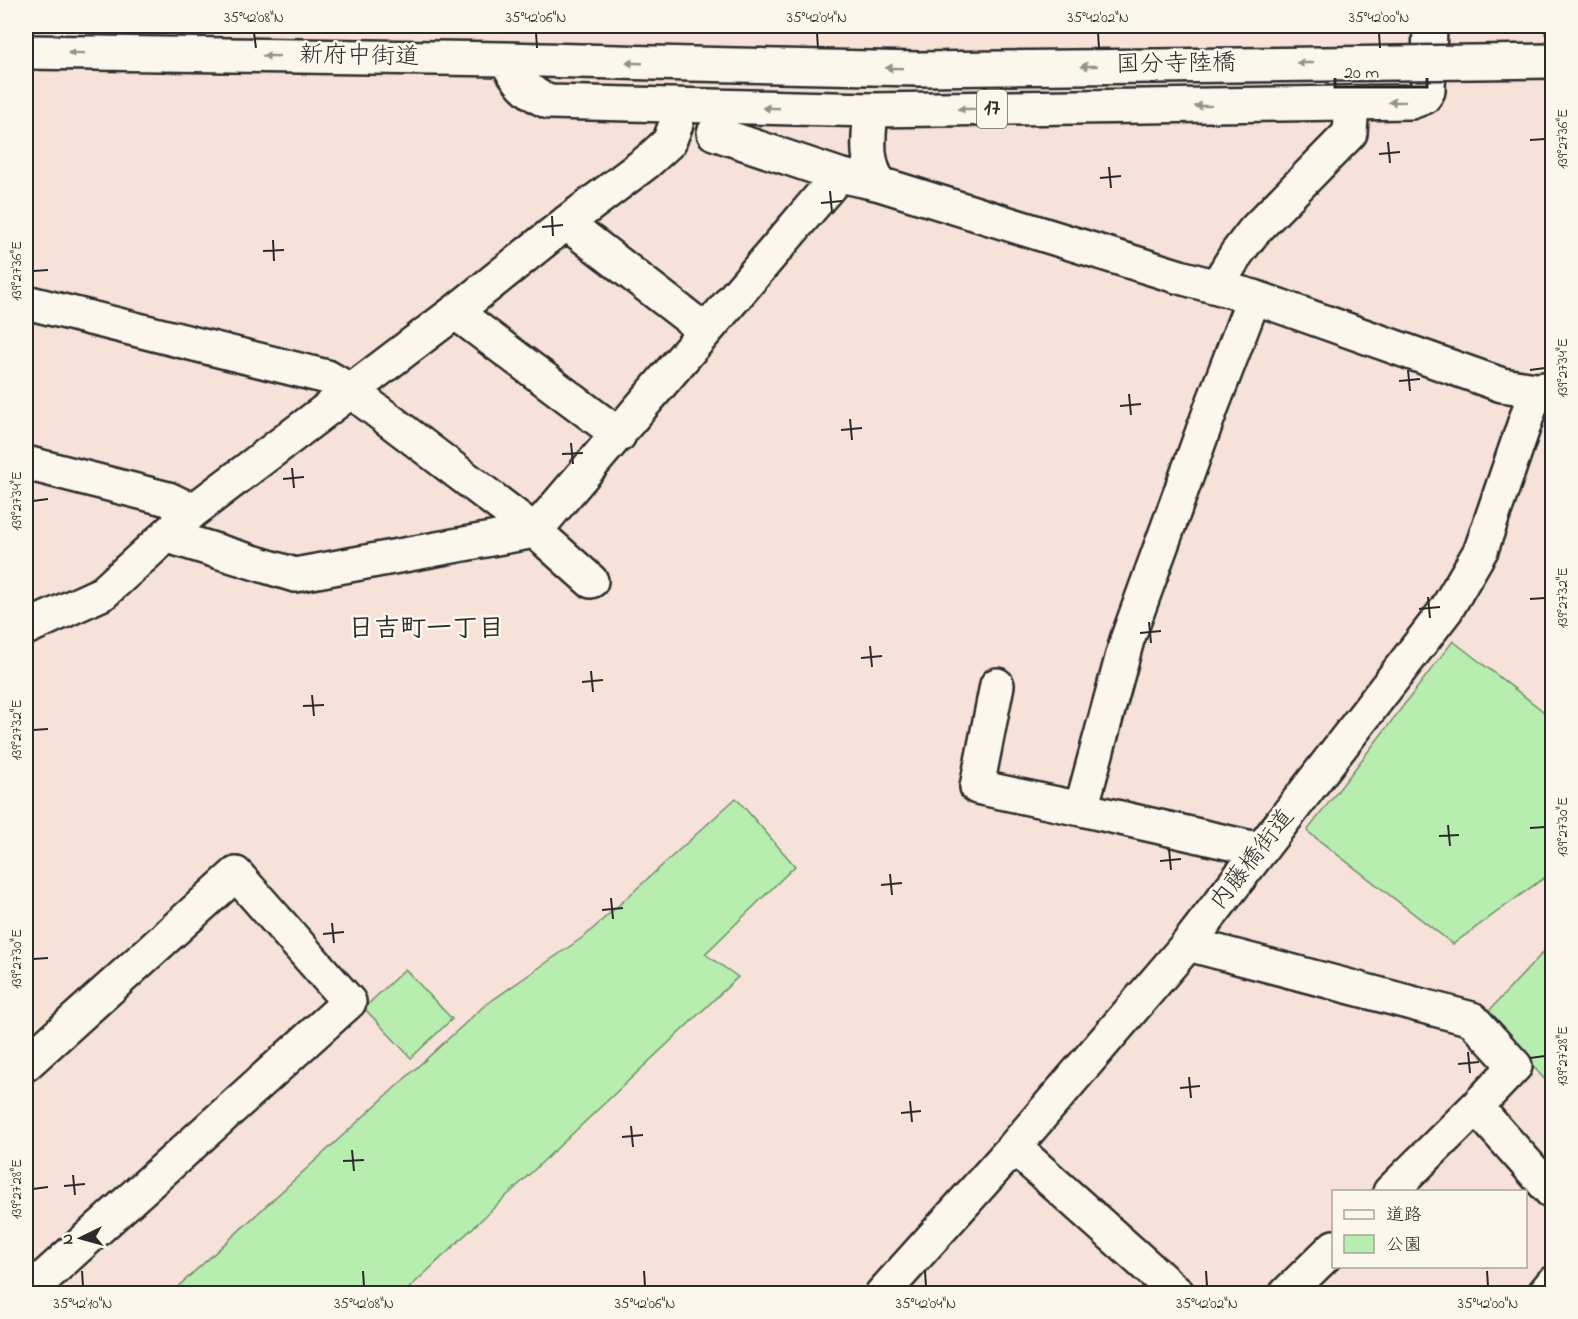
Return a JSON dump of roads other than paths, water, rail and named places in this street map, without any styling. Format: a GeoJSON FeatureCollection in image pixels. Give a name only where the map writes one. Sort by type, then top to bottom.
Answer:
{"type":"FeatureCollection","features":[{"type":"Feature","properties":{"kind":"street","name":"17"},"geometry":{"type":"LineString","coordinates":[[505,59],[525,88],[549,102],[871,110],[1411,102],[1424,97],[1428,91],[1430,26]]}},
{"type":"Feature","properties":{"kind":"street","name":"新府中街道"},"geometry":{"type":"LineString","coordinates":[[26,52],[692,64]]}},
{"type":"Feature","properties":{"kind":"street","name":"国分寺陸橋"},"geometry":{"type":"LineString","coordinates":[[692,64],[918,69],[1552,61]]}},
{"type":"Feature","properties":{"kind":"street"},"geometry":{"type":"LineString","coordinates":[[1217,286],[1237,253],[1254,231],[1350,133],[1352,103]]}},
{"type":"Feature","properties":{"kind":"street"},"geometry":{"type":"LineString","coordinates":[[26,628],[103,593],[193,511],[647,162],[669,142],[676,124],[678,106]]}},
{"type":"Feature","properties":{"kind":"street"},"geometry":{"type":"LineString","coordinates":[[871,110],[868,161],[880,184]]}},
{"type":"Feature","properties":{"kind":"street"},"geometry":{"type":"LineString","coordinates":[[714,133],[839,175],[880,184],[1180,277],[1254,297],[1502,385],[1544,389]]}},
{"type":"Feature","properties":{"kind":"street"},"geometry":{"type":"LineString","coordinates":[[168,536],[296,575],[535,531],[839,175]]}},
{"type":"Feature","properties":{"kind":"street"},"geometry":{"type":"LineString","coordinates":[[566,223],[706,331]]}},
{"type":"Feature","properties":{"kind":"street"},"geometry":{"type":"LineString","coordinates":[[1081,809],[1127,640],[1254,297]]}},
{"type":"Feature","properties":{"kind":"street"},"geometry":{"type":"LineString","coordinates":[[26,302],[327,377],[351,391],[535,531],[591,581]]}},
{"type":"Feature","properties":{"kind":"street"},"geometry":{"type":"LineString","coordinates":[[454,312],[619,435]]}},
{"type":"Feature","properties":{"kind":"street","name":"内藤橋街道"},"geometry":{"type":"LineString","coordinates":[[882,1293],[1014,1147],[1188,944],[1446,610],[1481,550],[1544,389]]}},
{"type":"Feature","properties":{"kind":"street"},"geometry":{"type":"LineString","coordinates":[[26,463],[168,500],[193,511]]}},
{"type":"Feature","properties":{"kind":"street"},"geometry":{"type":"LineString","coordinates":[[997,685],[977,787],[1261,850]]}},
{"type":"Feature","properties":{"kind":"street"},"geometry":{"type":"LineString","coordinates":[[26,1064],[236,874],[350,1002],[26,1293]]}},
{"type":"Feature","properties":{"kind":"street"},"geometry":{"type":"LineString","coordinates":[[1188,944],[1472,1019],[1515,1066],[1391,1190]]}},
{"type":"Feature","properties":{"kind":"street"},"geometry":{"type":"LineString","coordinates":[[1476,1107],[1552,1192]]}},
{"type":"Feature","properties":{"kind":"street"},"geometry":{"type":"LineString","coordinates":[[1014,1147],[1178,1293]]}},
{"type":"Feature","properties":{"kind":"street"},"geometry":{"type":"LineString","coordinates":[[1286,1293],[1332,1249]]}},
{"type":"Feature","properties":{"kind":"street"},"geometry":{"type":"LineString","coordinates":[[1544,1293],[1552,1284]]}},
{"type":"Feature","properties":{"kind":"railway"},"geometry":{"type":"LineString","coordinates":[[1546,26],[1552,75]]}},
{"type":"Feature","properties":{"kind":"district","name":"日吉町一丁目"},"geometry":{"type":"Point","coordinates":[426,630]}}]}
